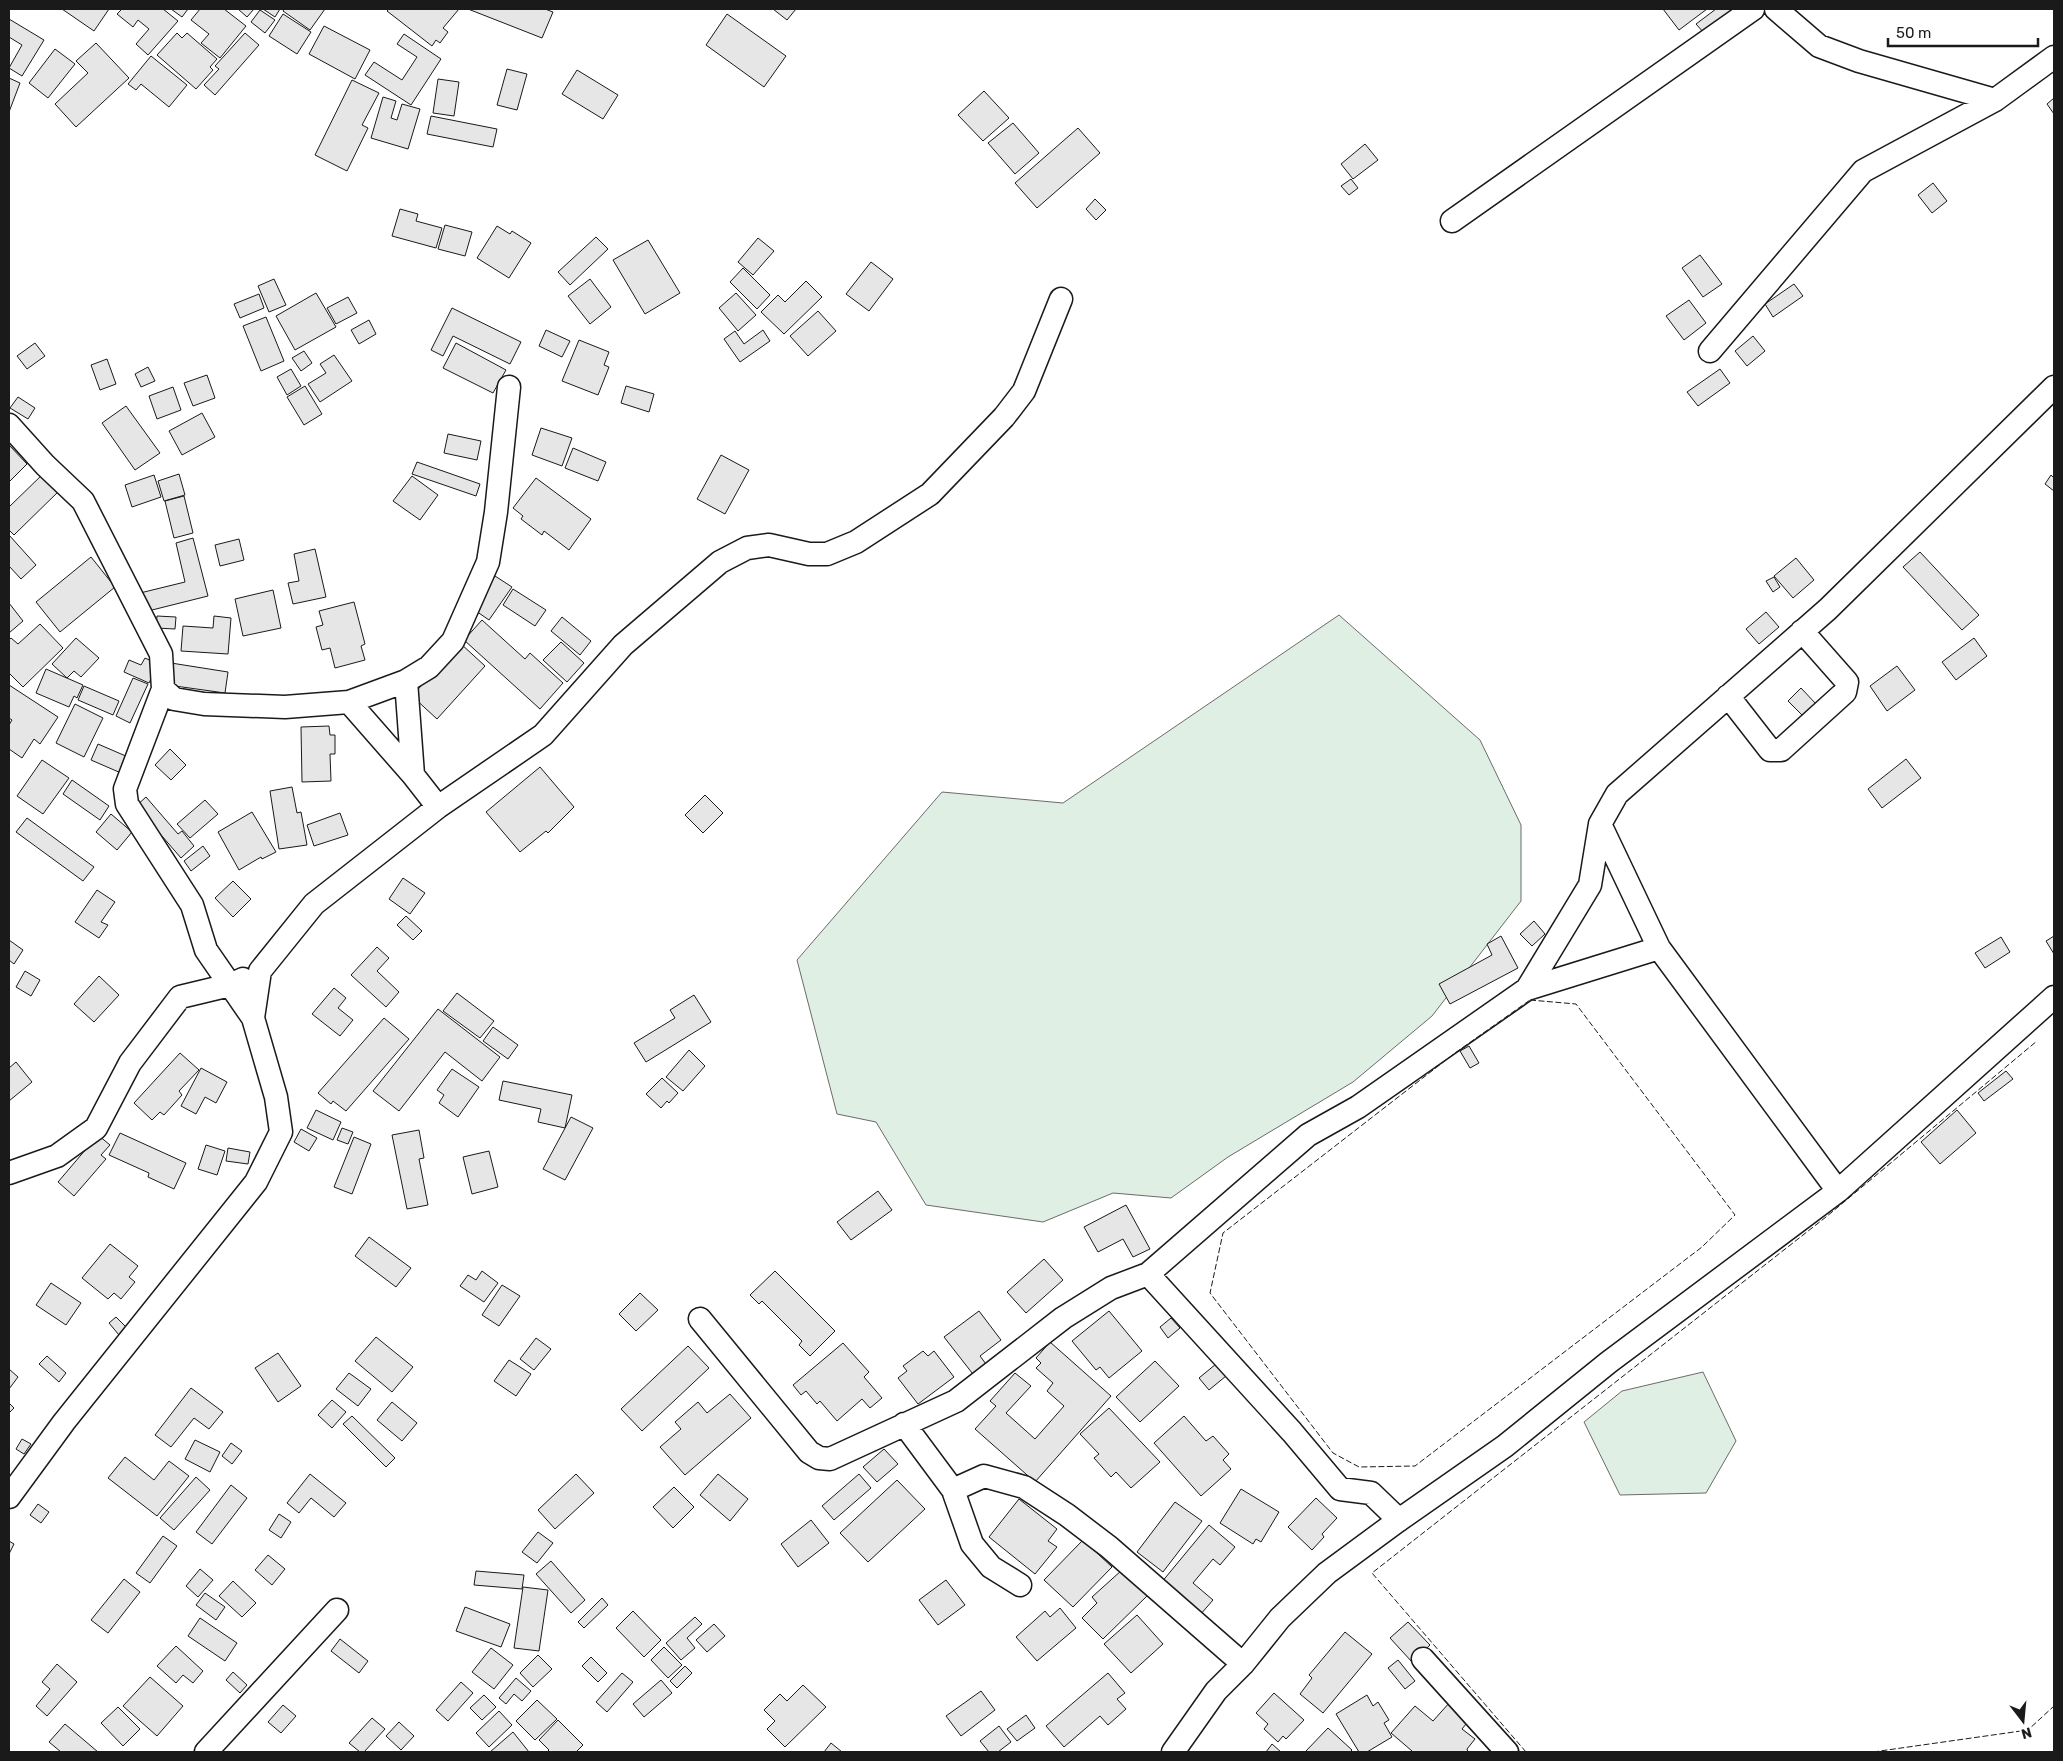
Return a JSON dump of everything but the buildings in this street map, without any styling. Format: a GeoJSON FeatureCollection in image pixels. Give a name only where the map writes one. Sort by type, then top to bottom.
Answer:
{"type":"FeatureCollection","features":[{"type":"Feature","properties":{"kind":"street"},"geometry":{"type":"LineString","coordinates":[[1452,221],[1753,9]]}},
{"type":"Feature","properties":{"kind":"street"},"geometry":{"type":"LineString","coordinates":[[1776,9],[1819,46],[1859,61],[1995,100]]}},
{"type":"Feature","properties":{"kind":"street"},"geometry":{"type":"LineString","coordinates":[[1710,351],[1863,171],[1995,100],[2054,57]]}},
{"type":"Feature","properties":{"kind":"street"},"geometry":{"type":"LineString","coordinates":[[9,1173],[57,1156],[96,1128],[130,1063],[180,997],[230,985],[260,972],[314,904],[438,807],[543,735],[623,645],[720,562],[747,548],[769,545],[810,554],[827,554],[856,542],[930,494],[1004,417],[1024,391],[1061,299]]}},
{"type":"Feature","properties":{"kind":"street"},"geometry":{"type":"LineString","coordinates":[[163,689],[174,699],[204,704],[286,707],[349,702],[406,681],[429,667],[454,641],[488,562],[496,512],[509,387]]}},
{"type":"Feature","properties":{"kind":"street"},"geometry":{"type":"LineString","coordinates":[[1527,989],[1590,885],[1600,824],[1617,794],[1828,609],[2054,387]]}},
{"type":"Feature","properties":{"kind":"street"},"geometry":{"type":"LineString","coordinates":[[9,425],[45,465],[83,501],[161,654],[163,689],[124,789],[127,804],[192,905],[206,950],[254,1018],[276,1097],[281,1132],[256,1182],[64,1422],[9,1497]]}},
{"type":"Feature","properties":{"kind":"street"},"geometry":{"type":"LineString","coordinates":[[1728,696],[1770,750],[1781,750],[1845,692],[1847,682],[1802,631]]}},
{"type":"Feature","properties":{"kind":"street"},"geometry":{"type":"LineString","coordinates":[[406,681],[414,775]]}},
{"type":"Feature","properties":{"kind":"street"},"geometry":{"type":"LineString","coordinates":[[349,702],[414,775],[438,807]]}},
{"type":"Feature","properties":{"kind":"street"},"geometry":{"type":"LineString","coordinates":[[1600,824],[1659,948],[1838,1191]]}},
{"type":"Feature","properties":{"kind":"street"},"geometry":{"type":"LineString","coordinates":[[700,1319],[809,1452],[819,1458],[830,1459],[956,1401],[1063,1318],[1111,1288],[1148,1274],[1308,1135],[1358,1107],[1527,989],[1659,948]]}},
{"type":"Feature","properties":{"kind":"street"},"geometry":{"type":"LineString","coordinates":[[254,1018],[260,972]]}},
{"type":"Feature","properties":{"kind":"street"},"geometry":{"type":"LineString","coordinates":[[1173,1752],[1216,1691],[1243,1664],[1280,1618],[1327,1573],[1505,1446],[1609,1362],[1838,1191],[2054,997]]}},
{"type":"Feature","properties":{"kind":"street"},"geometry":{"type":"LineString","coordinates":[[1148,1274],[1292,1432],[1340,1489],[1371,1494],[1399,1520]]}},
{"type":"Feature","properties":{"kind":"street"},"geometry":{"type":"LineString","coordinates":[[904,1424],[953,1490],[972,1544],[991,1567],[1020,1585]]}},
{"type":"Feature","properties":{"kind":"street"},"geometry":{"type":"LineString","coordinates":[[953,1490],[984,1476],[1024,1487],[1067,1515],[1109,1547],[1243,1664]]}},
{"type":"Feature","properties":{"kind":"street"},"geometry":{"type":"LineString","coordinates":[[206,1752],[337,1610]]}},
{"type":"Feature","properties":{"kind":"street"},"geometry":{"type":"LineString","coordinates":[[1423,1659],[1507,1752]]}},
{"type":"Feature","properties":{"kind":"green space"},"geometry":{"type":"Polygon","coordinates":[[[1339,615],[1480,740],[1521,825],[1521,901],[1432,1016],[1353,1082],[1228,1157],[1171,1198],[1113,1193],[1043,1222],[926,1205],[876,1122],[837,1114],[797,960],[942,792],[1063,803],[1339,615]]]}},
{"type":"Feature","properties":{"kind":"green space"},"geometry":{"type":"Polygon","coordinates":[[[1703,1372],[1736,1441],[1706,1493],[1620,1495],[1584,1422],[1622,1391],[1703,1372]]]}},
{"type":"Feature","properties":{"kind":"fence"},"geometry":{"type":"LineString","coordinates":[[1530,1000],[1576,1004],[1735,1215],[1702,1247],[1415,1466],[1359,1467],[1333,1453],[1210,1293],[1223,1233],[1455,1053],[1530,1000]]}},
{"type":"Feature","properties":{"kind":"fence"},"geometry":{"type":"LineString","coordinates":[[1526,1752],[1372,1573],[1826,1217],[2037,1041]]}},
{"type":"Feature","properties":{"kind":"fence"},"geometry":{"type":"LineString","coordinates":[[1873,1752],[2028,1730],[2054,1706]]}}]}
